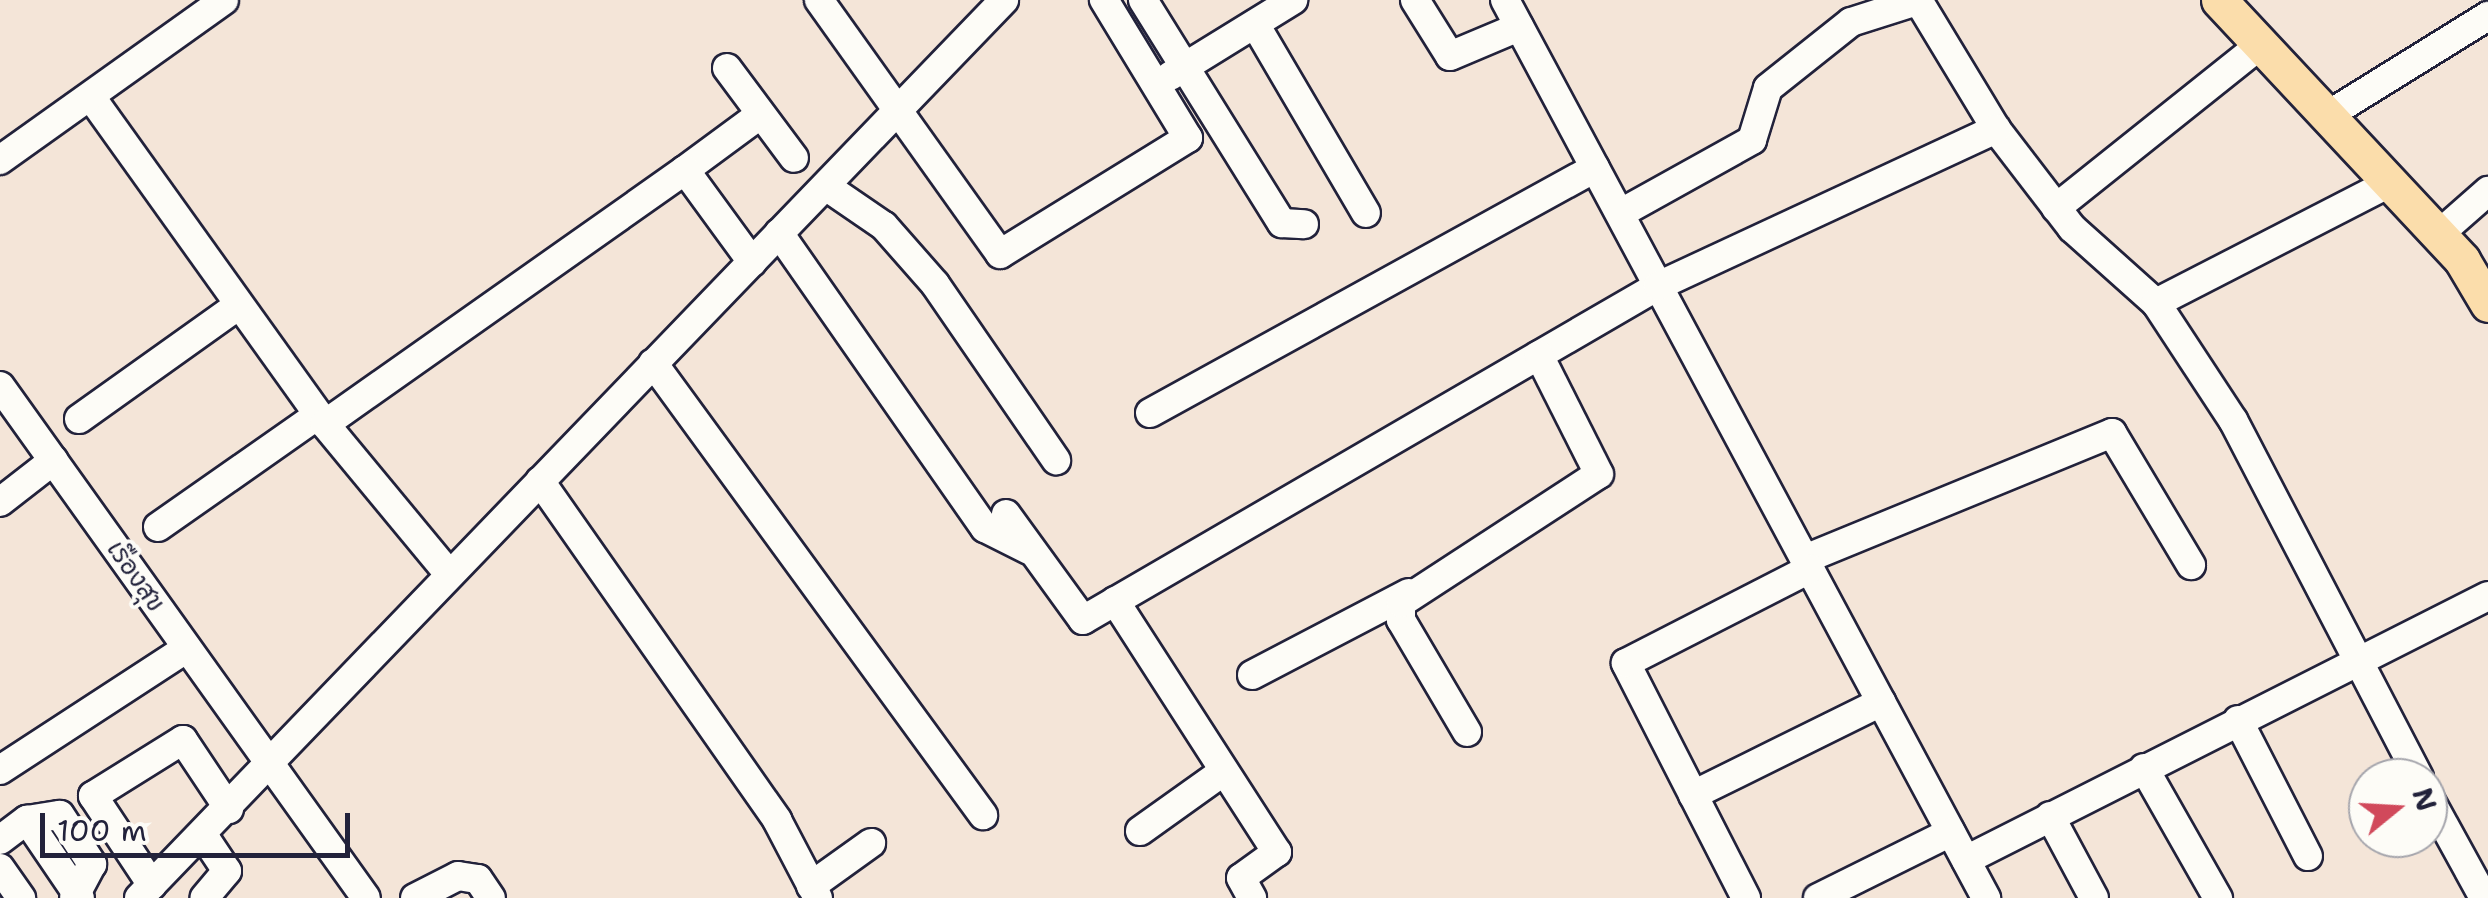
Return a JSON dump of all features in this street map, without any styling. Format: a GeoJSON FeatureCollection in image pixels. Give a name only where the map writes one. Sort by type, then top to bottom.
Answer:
{"type":"FeatureCollection","features":[{"type":"Feature","properties":{"kind":"main road"},"geometry":{"type":"LineString","coordinates":[[2219,0],[2258,47],[2438,234],[2488,304]]}},
{"type":"Feature","properties":{"kind":"street"},"geometry":{"type":"LineString","coordinates":[[2,154],[91,97],[224,0]]}},
{"type":"Feature","properties":{"kind":"street"},"geometry":{"type":"LineString","coordinates":[[819,0],[895,113],[1000,254],[1188,138],[1104,0]]}},
{"type":"Feature","properties":{"kind":"street"},"geometry":{"type":"LineString","coordinates":[[228,809],[183,740],[93,796],[145,892],[272,766],[448,574],[1004,0]]}},
{"type":"Feature","properties":{"kind":"street"},"geometry":{"type":"LineString","coordinates":[[1143,0],[1282,223],[1304,224]]}},
{"type":"Feature","properties":{"kind":"street"},"geometry":{"type":"LineString","coordinates":[[1156,84],[1294,0]]}},
{"type":"Feature","properties":{"kind":"street"},"geometry":{"type":"LineString","coordinates":[[1415,0],[1450,56],[1519,27]]}},
{"type":"Feature","properties":{"kind":"street"},"geometry":{"type":"LineString","coordinates":[[1505,0],[1986,898]]}},
{"type":"Feature","properties":{"kind":"street"},"geometry":{"type":"LineString","coordinates":[[1621,214],[1752,140],[1768,88],[1851,22],[1919,0],[1996,130],[2056,208],[2156,303],[2234,420],[2362,660],[2409,758]]}},
{"type":"Feature","properties":{"kind":"street"},"geometry":{"type":"LineString","coordinates":[[2325,117],[2488,16]]}},
{"type":"Feature","properties":{"kind":"street"},"geometry":{"type":"LineString","coordinates":[[1255,24],[1366,212]]}},
{"type":"Feature","properties":{"kind":"street"},"geometry":{"type":"LineString","coordinates":[[2056,208],[2258,47]]}},
{"type":"Feature","properties":{"kind":"street"},"geometry":{"type":"LineString","coordinates":[[727,68],[794,158]]}},
{"type":"Feature","properties":{"kind":"street"},"geometry":{"type":"LineString","coordinates":[[91,97],[321,419],[448,574]]}},
{"type":"Feature","properties":{"kind":"street"},"geometry":{"type":"LineString","coordinates":[[158,528],[685,170],[761,114]]}},
{"type":"Feature","properties":{"kind":"street"},"geometry":{"type":"LineString","coordinates":[[1006,514],[1083,620],[1658,286],[1996,130]]}},
{"type":"Feature","properties":{"kind":"street"},"geometry":{"type":"LineString","coordinates":[[1150,413],[1595,168]]}},
{"type":"Feature","properties":{"kind":"street"},"geometry":{"type":"LineString","coordinates":[[685,170],[752,262]]}},
{"type":"Feature","properties":{"kind":"street"},"geometry":{"type":"LineString","coordinates":[[2156,303],[2389,183]]}},
{"type":"Feature","properties":{"kind":"street"},"geometry":{"type":"LineString","coordinates":[[827,187],[884,226],[935,284],[1056,460]]}},
{"type":"Feature","properties":{"kind":"street"},"geometry":{"type":"LineString","coordinates":[[2438,234],[2488,191]]}},
{"type":"Feature","properties":{"kind":"street"},"geometry":{"type":"LineString","coordinates":[[779,233],[986,528],[1035,554]]}},
{"type":"Feature","properties":{"kind":"street"},"geometry":{"type":"LineString","coordinates":[[80,419],[240,305]]}},
{"type":"Feature","properties":{"kind":"street"},"geometry":{"type":"LineString","coordinates":[[1252,675],[1409,592],[1599,474],[1539,356]]}},
{"type":"Feature","properties":{"kind":"street"},"geometry":{"type":"LineString","coordinates":[[653,362],[983,815]]}},
{"type":"Feature","properties":{"kind":"street","name":"เรืองสุข"},"geometry":{"type":"LineString","coordinates":[[0,386],[366,898]]}},
{"type":"Feature","properties":{"kind":"street"},"geometry":{"type":"LineString","coordinates":[[1746,898],[1626,662],[1808,564],[2112,433],[2191,565]]}},
{"type":"Feature","properties":{"kind":"street"},"geometry":{"type":"LineString","coordinates":[[0,502],[54,460]]}},
{"type":"Feature","properties":{"kind":"street"},"geometry":{"type":"LineString","coordinates":[[540,480],[777,820],[814,892],[871,843]]}},
{"type":"Feature","properties":{"kind":"street"},"geometry":{"type":"LineString","coordinates":[[1409,592],[1401,620],[1467,732]]}},
{"type":"Feature","properties":{"kind":"street"},"geometry":{"type":"LineString","coordinates":[[1966,860],[2488,596]]}},
{"type":"Feature","properties":{"kind":"street"},"geometry":{"type":"LineString","coordinates":[[1115,601],[1276,852],[1241,878],[1252,898]]}},
{"type":"Feature","properties":{"kind":"street"},"geometry":{"type":"LineString","coordinates":[[0,770],[187,648]]}},
{"type":"Feature","properties":{"kind":"street"},"geometry":{"type":"LineString","coordinates":[[1694,795],[1881,702]]}},
{"type":"Feature","properties":{"kind":"street"},"geometry":{"type":"LineString","coordinates":[[2238,720],[2308,856]]}},
{"type":"Feature","properties":{"kind":"street"},"geometry":{"type":"LineString","coordinates":[[2144,768],[2218,898]]}},
{"type":"Feature","properties":{"kind":"street"},"geometry":{"type":"LineString","coordinates":[[1140,831],[1224,771]]}},
{"type":"Feature","properties":{"kind":"street"},"geometry":{"type":"LineString","coordinates":[[2050,816],[2094,898]]}},
{"type":"Feature","properties":{"kind":"street"},"geometry":{"type":"LineString","coordinates":[[0,840],[27,820],[77,897]]}},
{"type":"Feature","properties":{"kind":"street"},"geometry":{"type":"LineString","coordinates":[[1818,898],[1951,832]]}},
{"type":"Feature","properties":{"kind":"street"},"geometry":{"type":"LineString","coordinates":[[2448,832],[2484,898]]}},
{"type":"Feature","properties":{"kind":"street"},"geometry":{"type":"LineString","coordinates":[[202,835],[227,870],[204,898]]}},
{"type":"Feature","properties":{"kind":"street"},"geometry":{"type":"LineString","coordinates":[[0,868],[21,898]]}},
{"type":"Feature","properties":{"kind":"street"},"geometry":{"type":"LineString","coordinates":[[415,898],[458,876],[478,879],[491,898]]}}]}
